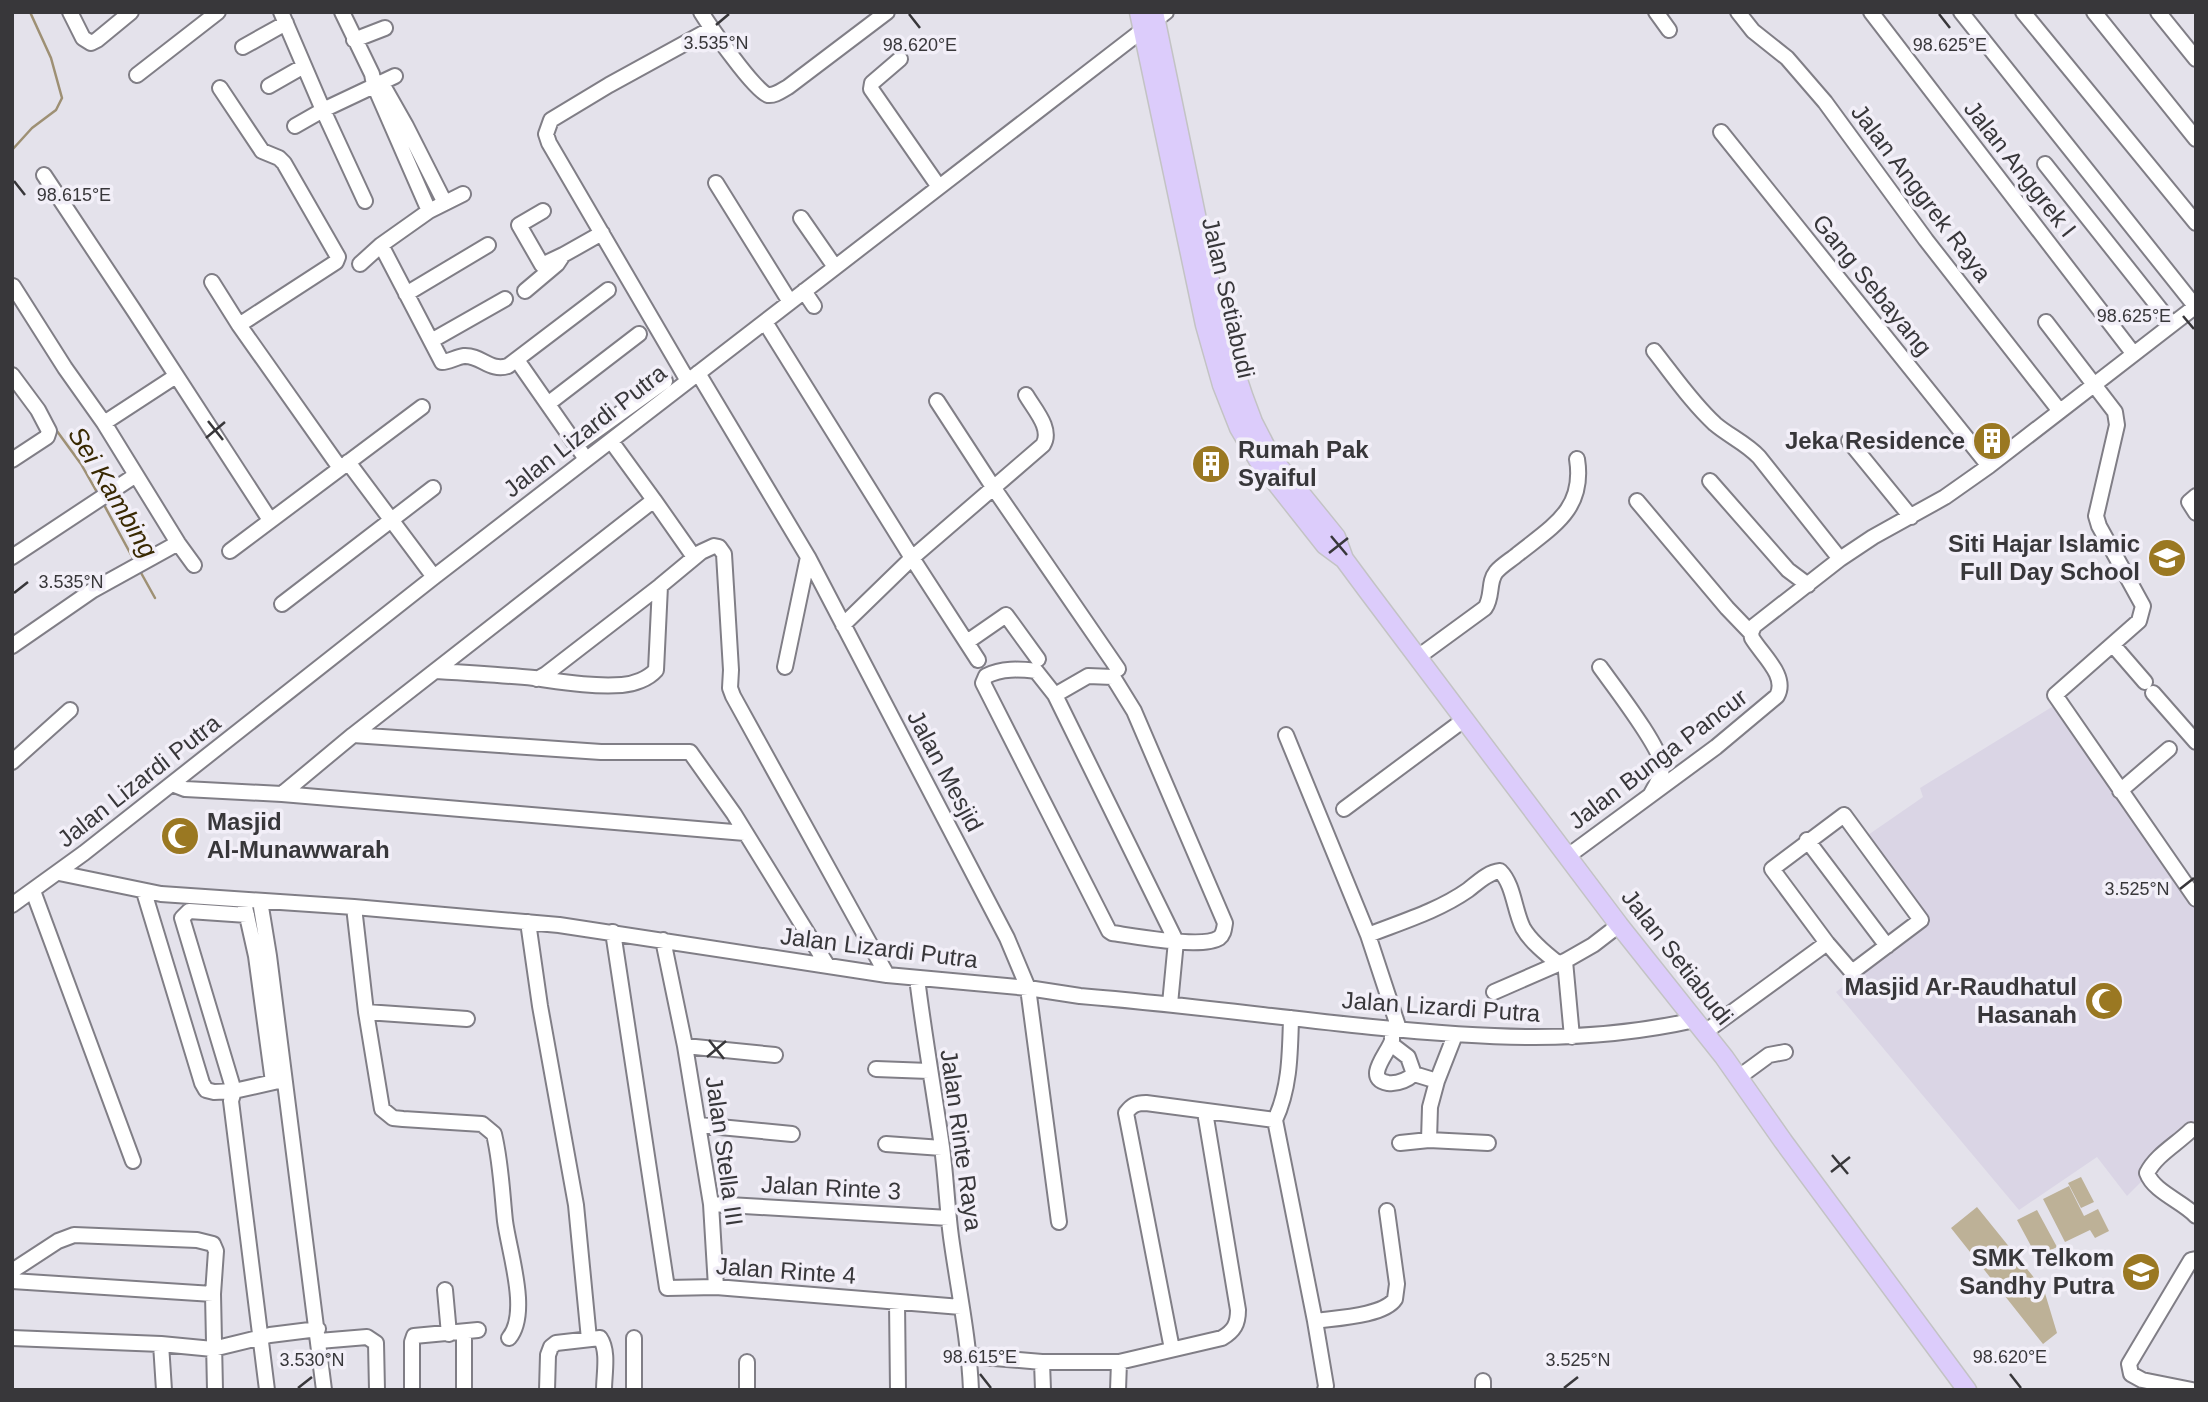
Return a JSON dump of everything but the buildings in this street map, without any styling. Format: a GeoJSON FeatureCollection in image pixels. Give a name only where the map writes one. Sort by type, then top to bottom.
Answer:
{"type":"FeatureCollection","features":[{"type":"Feature","properties":{"kind":"main road","name":"Jalan Setiabudi"},"geometry":{"type":"LineString","coordinates":[[1151,17],[1226,341],[1253,422],[1271,457],[1336,537],[1345,559],[1619,925],[1739,1077],[1783,1141],[1967,1390]]}},
{"type":"Feature","properties":{"kind":"street"},"geometry":{"type":"LineString","coordinates":[[70,12],[83,38],[91,43],[131,12]]}},
{"type":"Feature","properties":{"kind":"street"},"geometry":{"type":"LineString","coordinates":[[137,75],[218,12]]}},
{"type":"Feature","properties":{"kind":"street"},"geometry":{"type":"LineString","coordinates":[[342,12],[354,40],[407,127],[445,203]]}},
{"type":"Feature","properties":{"kind":"street"},"geometry":{"type":"LineString","coordinates":[[701,12],[711,29],[763,93],[768,95],[788,87],[887,12]]}},
{"type":"Feature","properties":{"kind":"street"},"geometry":{"type":"LineString","coordinates":[[1656,12],[1669,30]]}},
{"type":"Feature","properties":{"kind":"street","name":"Jalan Anggrek Raya"},"geometry":{"type":"LineString","coordinates":[[1738,12],[1754,31],[1787,58],[1825,102],[1926,240],[2059,410]]}},
{"type":"Feature","properties":{"kind":"street","name":"Jalan Anggrek I"},"geometry":{"type":"LineString","coordinates":[[1871,12],[2133,353]]}},
{"type":"Feature","properties":{"kind":"street"},"geometry":{"type":"LineString","coordinates":[[1751,633],[1760,621],[1840,559],[1873,537],[1945,497],[1989,466],[2196,306],[1961,12]]}},
{"type":"Feature","properties":{"kind":"street"},"geometry":{"type":"LineString","coordinates":[[2023,12],[2196,223]]}},
{"type":"Feature","properties":{"kind":"street"},"geometry":{"type":"LineString","coordinates":[[2094,12],[2196,139]]}},
{"type":"Feature","properties":{"kind":"street"},"geometry":{"type":"LineString","coordinates":[[2158,12],[2196,59]]}},
{"type":"Feature","properties":{"kind":"street","name":"Jalan Lizardi Putra"},"geometry":{"type":"LineString","coordinates":[[15,902],[59,873],[434,576],[939,187],[1151,17]]}},
{"type":"Feature","properties":{"kind":"street"},"geometry":{"type":"LineString","coordinates":[[243,47],[284,18],[365,201]]}},
{"type":"Feature","properties":{"kind":"street"},"geometry":{"type":"LineString","coordinates":[[354,40],[385,27]]}},
{"type":"Feature","properties":{"kind":"street","name":"Jalan Mesjid"},"geometry":{"type":"LineString","coordinates":[[711,29],[551,120],[546,134],[549,144],[602,233],[808,556],[1007,938],[1028,988],[1059,1222]]}},
{"type":"Feature","properties":{"kind":"street"},"geometry":{"type":"LineString","coordinates":[[900,59],[872,83],[871,89],[939,187]]}},
{"type":"Feature","properties":{"kind":"street"},"geometry":{"type":"LineString","coordinates":[[269,86],[304,66]]}},
{"type":"Feature","properties":{"kind":"street"},"geometry":{"type":"LineString","coordinates":[[295,126],[380,79]]}},
{"type":"Feature","properties":{"kind":"street"},"geometry":{"type":"LineString","coordinates":[[380,79],[429,211]]}},
{"type":"Feature","properties":{"kind":"street"},"geometry":{"type":"LineString","coordinates":[[220,88],[262,151],[284,163],[338,257],[336,262],[239,325]]}},
{"type":"Feature","properties":{"kind":"street","name":"Gang Sebayang"},"geometry":{"type":"LineString","coordinates":[[1721,132],[1989,466]]}},
{"type":"Feature","properties":{"kind":"street"},"geometry":{"type":"LineString","coordinates":[[2045,164],[2172,324]]}},
{"type":"Feature","properties":{"kind":"street"},"geometry":{"type":"LineString","coordinates":[[44,174],[270,520]]}},
{"type":"Feature","properties":{"kind":"street"},"geometry":{"type":"LineString","coordinates":[[716,183],[790,302]]}},
{"type":"Feature","properties":{"kind":"street"},"geometry":{"type":"LineString","coordinates":[[360,264],[429,211],[463,194]]}},
{"type":"Feature","properties":{"kind":"street"},"geometry":{"type":"LineString","coordinates":[[544,211],[519,225],[542,265],[602,233]]}},
{"type":"Feature","properties":{"kind":"street"},"geometry":{"type":"LineString","coordinates":[[801,218],[835,267]]}},
{"type":"Feature","properties":{"kind":"street"},"geometry":{"type":"LineString","coordinates":[[382,245],[439,360],[444,363],[464,356],[499,369],[517,360],[608,290]]}},
{"type":"Feature","properties":{"kind":"street"},"geometry":{"type":"LineString","coordinates":[[406,294],[488,245]]}},
{"type":"Feature","properties":{"kind":"street"},"geometry":{"type":"LineString","coordinates":[[525,291],[564,255]]}},
{"type":"Feature","properties":{"kind":"street"},"geometry":{"type":"LineString","coordinates":[[212,282],[239,325],[344,465],[392,520],[434,576]]}},
{"type":"Feature","properties":{"kind":"street"},"geometry":{"type":"LineString","coordinates":[[13,286],[194,565]]}},
{"type":"Feature","properties":{"kind":"street"},"geometry":{"type":"LineString","coordinates":[[804,291],[814,306]]}},
{"type":"Feature","properties":{"kind":"street"},"geometry":{"type":"LineString","coordinates":[[430,341],[505,299]]}},
{"type":"Feature","properties":{"kind":"street"},"geometry":{"type":"LineString","coordinates":[[765,322],[978,660]]}},
{"type":"Feature","properties":{"kind":"street"},"geometry":{"type":"LineString","coordinates":[[2046,322],[2115,412],[2117,425],[2097,521],[2143,606],[2139,621],[2055,695],[2196,899]]}},
{"type":"Feature","properties":{"kind":"street"},"geometry":{"type":"LineString","coordinates":[[548,403],[639,334]]}},
{"type":"Feature","properties":{"kind":"street"},"geometry":{"type":"LineString","coordinates":[[1654,351],[1707,416],[1751,448],[1840,559]]}},
{"type":"Feature","properties":{"kind":"street"},"geometry":{"type":"LineString","coordinates":[[517,360],[586,460]]}},
{"type":"Feature","properties":{"kind":"street"},"geometry":{"type":"LineString","coordinates":[[12,375],[49,431],[47,437],[12,460]]}},
{"type":"Feature","properties":{"kind":"street"},"geometry":{"type":"LineString","coordinates":[[104,423],[176,376]]}},
{"type":"Feature","properties":{"kind":"street"},"geometry":{"type":"LineString","coordinates":[[576,445],[665,381]]}},
{"type":"Feature","properties":{"kind":"street"},"geometry":{"type":"LineString","coordinates":[[843,625],[912,558],[1046,440],[1046,428],[1026,395]]}},
{"type":"Feature","properties":{"kind":"street"},"geometry":{"type":"LineString","coordinates":[[937,401],[1118,669]]}},
{"type":"Feature","properties":{"kind":"street"},"geometry":{"type":"LineString","coordinates":[[230,551],[422,407]]}},
{"type":"Feature","properties":{"kind":"street"},"geometry":{"type":"LineString","coordinates":[[611,440],[694,557]]}},
{"type":"Feature","properties":{"kind":"street"},"geometry":{"type":"LineString","coordinates":[[1849,442],[1911,517]]}},
{"type":"Feature","properties":{"kind":"street"},"geometry":{"type":"LineString","coordinates":[[1418,657],[1485,608],[1495,573],[1563,516],[1576,498],[1580,477],[1577,458]]}},
{"type":"Feature","properties":{"kind":"street"},"geometry":{"type":"LineString","coordinates":[[12,557],[136,475]]}},
{"type":"Feature","properties":{"kind":"street"},"geometry":{"type":"LineString","coordinates":[[1710,481],[1788,570],[1808,585]]}},
{"type":"Feature","properties":{"kind":"street"},"geometry":{"type":"LineString","coordinates":[[282,604],[433,488]]}},
{"type":"Feature","properties":{"kind":"street"},"geometry":{"type":"LineString","coordinates":[[2196,496],[2189,502],[2196,513]]}},
{"type":"Feature","properties":{"kind":"street"},"geometry":{"type":"LineString","coordinates":[[282,794],[353,735],[654,500]]}},
{"type":"Feature","properties":{"kind":"street","name":"Jalan Bunga Pancur"},"geometry":{"type":"LineString","coordinates":[[1568,856],[1649,799],[1716,747],[1777,696],[1781,685],[1751,633],[1637,501]]}},
{"type":"Feature","properties":{"kind":"street"},"geometry":{"type":"LineString","coordinates":[[12,646],[93,590],[178,543]]}},
{"type":"Feature","properties":{"kind":"street"},"geometry":{"type":"LineString","coordinates":[[537,679],[694,557],[714,546],[719,547],[724,554],[730,688],[733,696],[887,975]]}},
{"type":"Feature","properties":{"kind":"street"},"geometry":{"type":"LineString","coordinates":[[785,667],[808,556]]}},
{"type":"Feature","properties":{"kind":"street"},"geometry":{"type":"LineString","coordinates":[[436,671],[570,684],[622,685],[638,681],[652,674],[657,663],[660,586]]}},
{"type":"Feature","properties":{"kind":"street"},"geometry":{"type":"LineString","coordinates":[[967,642],[1006,615],[1038,659]]}},
{"type":"Feature","properties":{"kind":"street"},"geometry":{"type":"LineString","coordinates":[[2113,645],[2196,742]]}},
{"type":"Feature","properties":{"kind":"street"},"geometry":{"type":"LineString","coordinates":[[1600,667],[1650,738],[1661,760],[1663,769],[1649,799]]}},
{"type":"Feature","properties":{"kind":"street"},"geometry":{"type":"LineString","coordinates":[[1055,695],[1088,676],[1113,677],[1134,711],[1225,923],[1221,937],[1208,942],[1175,941],[1109,931],[982,680],[986,676],[1003,670],[1036,671],[1055,695],[1175,941],[1170,1004]]}},
{"type":"Feature","properties":{"kind":"street"},"geometry":{"type":"LineString","coordinates":[[12,762],[70,710]]}},
{"type":"Feature","properties":{"kind":"street"},"geometry":{"type":"LineString","coordinates":[[1344,809],[1465,719]]}},
{"type":"Feature","properties":{"kind":"street"},"geometry":{"type":"LineString","coordinates":[[353,735],[601,752],[690,752],[711,779],[827,965]]}},
{"type":"Feature","properties":{"kind":"street"},"geometry":{"type":"LineString","coordinates":[[1286,735],[1368,935],[1396,1029],[1391,1044],[1377,1066],[1377,1073],[1381,1081],[1390,1083],[1399,1082],[1414,1074],[1437,1082]]}},
{"type":"Feature","properties":{"kind":"street"},"geometry":{"type":"LineString","coordinates":[[2120,791],[2169,749]]}},
{"type":"Feature","properties":{"kind":"street"},"geometry":{"type":"LineString","coordinates":[[172,784],[185,789],[282,794],[745,833]]}},
{"type":"Feature","properties":{"kind":"street"},"geometry":{"type":"LineString","coordinates":[[1841,816],[1846,816],[1921,919],[1852,972],[1827,943],[1772,869],[1807,840],[1841,816]]}},
{"type":"Feature","properties":{"kind":"street"},"geometry":{"type":"LineString","coordinates":[[1807,840],[1887,946]]}},
{"type":"Feature","properties":{"kind":"street"},"geometry":{"type":"LineString","coordinates":[[1368,935],[1439,907],[1491,873],[1500,871],[1507,877],[1514,904],[1528,936],[1562,963],[1572,1037]]}},
{"type":"Feature","properties":{"kind":"street","name":"Jalan Lizardi Putra"},"geometry":{"type":"LineString","coordinates":[[59,873],[151,893],[246,908],[260,901],[528,922],[613,932],[887,975],[1455,1035],[1572,1037],[1700,1026]]}},
{"type":"Feature","properties":{"kind":"street"},"geometry":{"type":"LineString","coordinates":[[33,891],[133,1161]]}},
{"type":"Feature","properties":{"kind":"street"},"geometry":{"type":"LineString","coordinates":[[151,893],[204,1087],[224,1091],[278,1081]]}},
{"type":"Feature","properties":{"kind":"street"},"geometry":{"type":"LineString","coordinates":[[260,901],[262,956],[278,1081],[318,1335],[324,1390]]}},
{"type":"Feature","properties":{"kind":"street"},"geometry":{"type":"LineString","coordinates":[[354,907],[366,1012],[382,1109],[387,1115],[403,1119],[482,1124],[495,1135],[506,1226],[515,1272],[518,1317],[516,1331],[509,1338]]}},
{"type":"Feature","properties":{"kind":"street"},"geometry":{"type":"LineString","coordinates":[[262,956],[246,908],[189,911],[181,918],[224,1091],[231,1108],[267,1390]]}},
{"type":"Feature","properties":{"kind":"street"},"geometry":{"type":"LineString","coordinates":[[528,922],[540,1006],[576,1205],[589,1339]]}},
{"type":"Feature","properties":{"kind":"street"},"geometry":{"type":"LineString","coordinates":[[1494,992],[1562,963],[1593,945],[1619,925]]}},
{"type":"Feature","properties":{"kind":"street","name":"Jalan Rinte 4"},"geometry":{"type":"LineString","coordinates":[[613,932],[667,1287],[716,1287],[961,1307]]}},
{"type":"Feature","properties":{"kind":"street","name":"Jalan Stella III"},"geometry":{"type":"LineString","coordinates":[[663,940],[699,1125],[711,1204],[716,1287]]}},
{"type":"Feature","properties":{"kind":"street"},"geometry":{"type":"LineString","coordinates":[[1700,1026],[1827,943]]}},
{"type":"Feature","properties":{"kind":"street","name":"Jalan Rinte Raya"},"geometry":{"type":"LineString","coordinates":[[917,978],[942,1149],[961,1307],[970,1356],[971,1390]]}},
{"type":"Feature","properties":{"kind":"street"},"geometry":{"type":"LineString","coordinates":[[366,1012],[467,1019]]}},
{"type":"Feature","properties":{"kind":"street"},"geometry":{"type":"LineString","coordinates":[[1292,1018],[1289,1067],[1282,1104],[1275,1119],[1315,1321],[1325,1390]]}},
{"type":"Feature","properties":{"kind":"street"},"geometry":{"type":"LineString","coordinates":[[1429,1140],[1430,1107],[1455,1035]]}},
{"type":"Feature","properties":{"kind":"street"},"geometry":{"type":"LineString","coordinates":[[1391,1044],[1408,1057],[1414,1074]]}},
{"type":"Feature","properties":{"kind":"street"},"geometry":{"type":"LineString","coordinates":[[685,1046],[775,1055]]}},
{"type":"Feature","properties":{"kind":"street"},"geometry":{"type":"LineString","coordinates":[[1739,1077],[1769,1055],[1785,1052]]}},
{"type":"Feature","properties":{"kind":"street"},"geometry":{"type":"LineString","coordinates":[[876,1069],[929,1071]]}},
{"type":"Feature","properties":{"kind":"street"},"geometry":{"type":"LineString","coordinates":[[1172,1349],[1126,1113],[1138,1103],[1275,1119]]}},
{"type":"Feature","properties":{"kind":"street"},"geometry":{"type":"LineString","coordinates":[[970,1356],[1042,1362],[1119,1362],[1222,1338],[1230,1333],[1238,1318],[1238,1310],[1205,1112]]}},
{"type":"Feature","properties":{"kind":"street"},"geometry":{"type":"LineString","coordinates":[[699,1125],[792,1135]]}},
{"type":"Feature","properties":{"kind":"street"},"geometry":{"type":"LineString","coordinates":[[2191,1130],[2165,1151],[2147,1173],[2153,1184],[2193,1208]]}},
{"type":"Feature","properties":{"kind":"street"},"geometry":{"type":"LineString","coordinates":[[1400,1143],[1429,1140],[1488,1143]]}},
{"type":"Feature","properties":{"kind":"street"},"geometry":{"type":"LineString","coordinates":[[886,1144],[942,1149]]}},
{"type":"Feature","properties":{"kind":"street","name":"Jalan Rinte 3"},"geometry":{"type":"LineString","coordinates":[[711,1204],[949,1218]]}},
{"type":"Feature","properties":{"kind":"street"},"geometry":{"type":"LineString","coordinates":[[1315,1321],[1368,1313],[1387,1307],[1395,1299],[1397,1284],[1387,1212]]}},
{"type":"Feature","properties":{"kind":"street"},"geometry":{"type":"LineString","coordinates":[[12,1271],[58,1241],[74,1235],[197,1240],[213,1244],[216,1251],[213,1294],[215,1390]]}},
{"type":"Feature","properties":{"kind":"street"},"geometry":{"type":"LineString","coordinates":[[2192,1390],[2142,1380],[2131,1374],[2129,1364],[2191,1260],[2196,1259]]}},
{"type":"Feature","properties":{"kind":"street"},"geometry":{"type":"LineString","coordinates":[[12,1281],[213,1294]]}},
{"type":"Feature","properties":{"kind":"street"},"geometry":{"type":"LineString","coordinates":[[445,1290],[464,1332],[464,1390]]}},
{"type":"Feature","properties":{"kind":"street"},"geometry":{"type":"LineString","coordinates":[[897,1302],[898,1390]]}},
{"type":"Feature","properties":{"kind":"street"},"geometry":{"type":"LineString","coordinates":[[412,1390],[412,1338],[464,1332]]}},
{"type":"Feature","properties":{"kind":"street"},"geometry":{"type":"LineString","coordinates":[[12,1338],[161,1344],[213,1349],[262,1337],[318,1335],[367,1338],[376,1343],[377,1390]]}},
{"type":"Feature","properties":{"kind":"street"},"geometry":{"type":"LineString","coordinates":[[547,1390],[548,1355],[551,1347],[556,1343],[600,1338],[603,1342],[604,1390]]}},
{"type":"Feature","properties":{"kind":"street"},"geometry":{"type":"LineString","coordinates":[[634,1338],[634,1390]]}},
{"type":"Feature","properties":{"kind":"street"},"geometry":{"type":"LineString","coordinates":[[161,1344],[164,1390]]}},
{"type":"Feature","properties":{"kind":"street"},"geometry":{"type":"LineString","coordinates":[[747,1362],[747,1390]]}},
{"type":"Feature","properties":{"kind":"street"},"geometry":{"type":"LineString","coordinates":[[1042,1362],[1042,1390]]}},
{"type":"Feature","properties":{"kind":"street"},"geometry":{"type":"LineString","coordinates":[[1118,1390],[1119,1362]]}},
{"type":"Feature","properties":{"kind":"shaded area"},"geometry":{"type":"Polygon","coordinates":[[[2055,705],[2196,910],[2196,1127],[2127,1196],[2097,1157],[2019,1210],[1836,992],[1926,922],[1868,835],[1923,797],[1920,788],[2055,705]]]}},
{"type":"Feature","properties":{"kind":"shaded area"},"geometry":{"type":"Polygon","coordinates":[[[2081,1177],[2094,1202],[2081,1208],[2068,1183],[2081,1177]]]}},
{"type":"Feature","properties":{"kind":"shaded area"},"geometry":{"type":"Polygon","coordinates":[[[2069,1186],[2084,1216],[2098,1209],[2109,1231],[2095,1238],[2090,1230],[2065,1242],[2043,1199],[2069,1186]]]}},
{"type":"Feature","properties":{"kind":"shaded area"},"geometry":{"type":"Polygon","coordinates":[[[1977,1207],[2044,1290],[2057,1333],[2043,1344],[1951,1228],[1977,1207]]]}},
{"type":"Feature","properties":{"kind":"shaded area"},"geometry":{"type":"Polygon","coordinates":[[[2037,1210],[2057,1247],[2037,1257],[2017,1220],[2037,1210]]]}},
{"type":"Feature","properties":{"kind":"waterway","name":"Sei Kambing"},"geometry":{"type":"LineString","coordinates":[[12,150],[32,128],[56,110],[62,98],[51,58],[30,12]]}},
{"type":"Feature","properties":{"kind":"waterway","name":"Sei Kambing"},"geometry":{"type":"LineString","coordinates":[[54,427],[81,464],[98,494]]}},
{"type":"Feature","properties":{"kind":"waterway","name":"Sei Kambing"},"geometry":{"type":"LineString","coordinates":[[103,503],[135,562]]}},
{"type":"Feature","properties":{"kind":"waterway","name":"Sei Kambing"},"geometry":{"type":"LineString","coordinates":[[140,571],[155,598]]}},
{"type":"Feature","properties":{"kind":"place","name":"Jeka Residence"},"geometry":{"type":"Point","coordinates":[1992,441]}},
{"type":"Feature","properties":{"kind":"place","name":"Rumah Pak Syaiful"},"geometry":{"type":"Point","coordinates":[1211,464]}},
{"type":"Feature","properties":{"kind":"place","name":"Siti Hajar Islamic Full Day School"},"geometry":{"type":"Point","coordinates":[2167,558]}},
{"type":"Feature","properties":{"kind":"place","name":"Masjid Al-Munawwarah"},"geometry":{"type":"Point","coordinates":[180,836]}},
{"type":"Feature","properties":{"kind":"place","name":"Masjid Ar-Raudhatul Hasanah"},"geometry":{"type":"Point","coordinates":[2104,1001]}},
{"type":"Feature","properties":{"kind":"place","name":"SMK Telkom Sandhy Putra"},"geometry":{"type":"Point","coordinates":[2141,1272]}}]}
